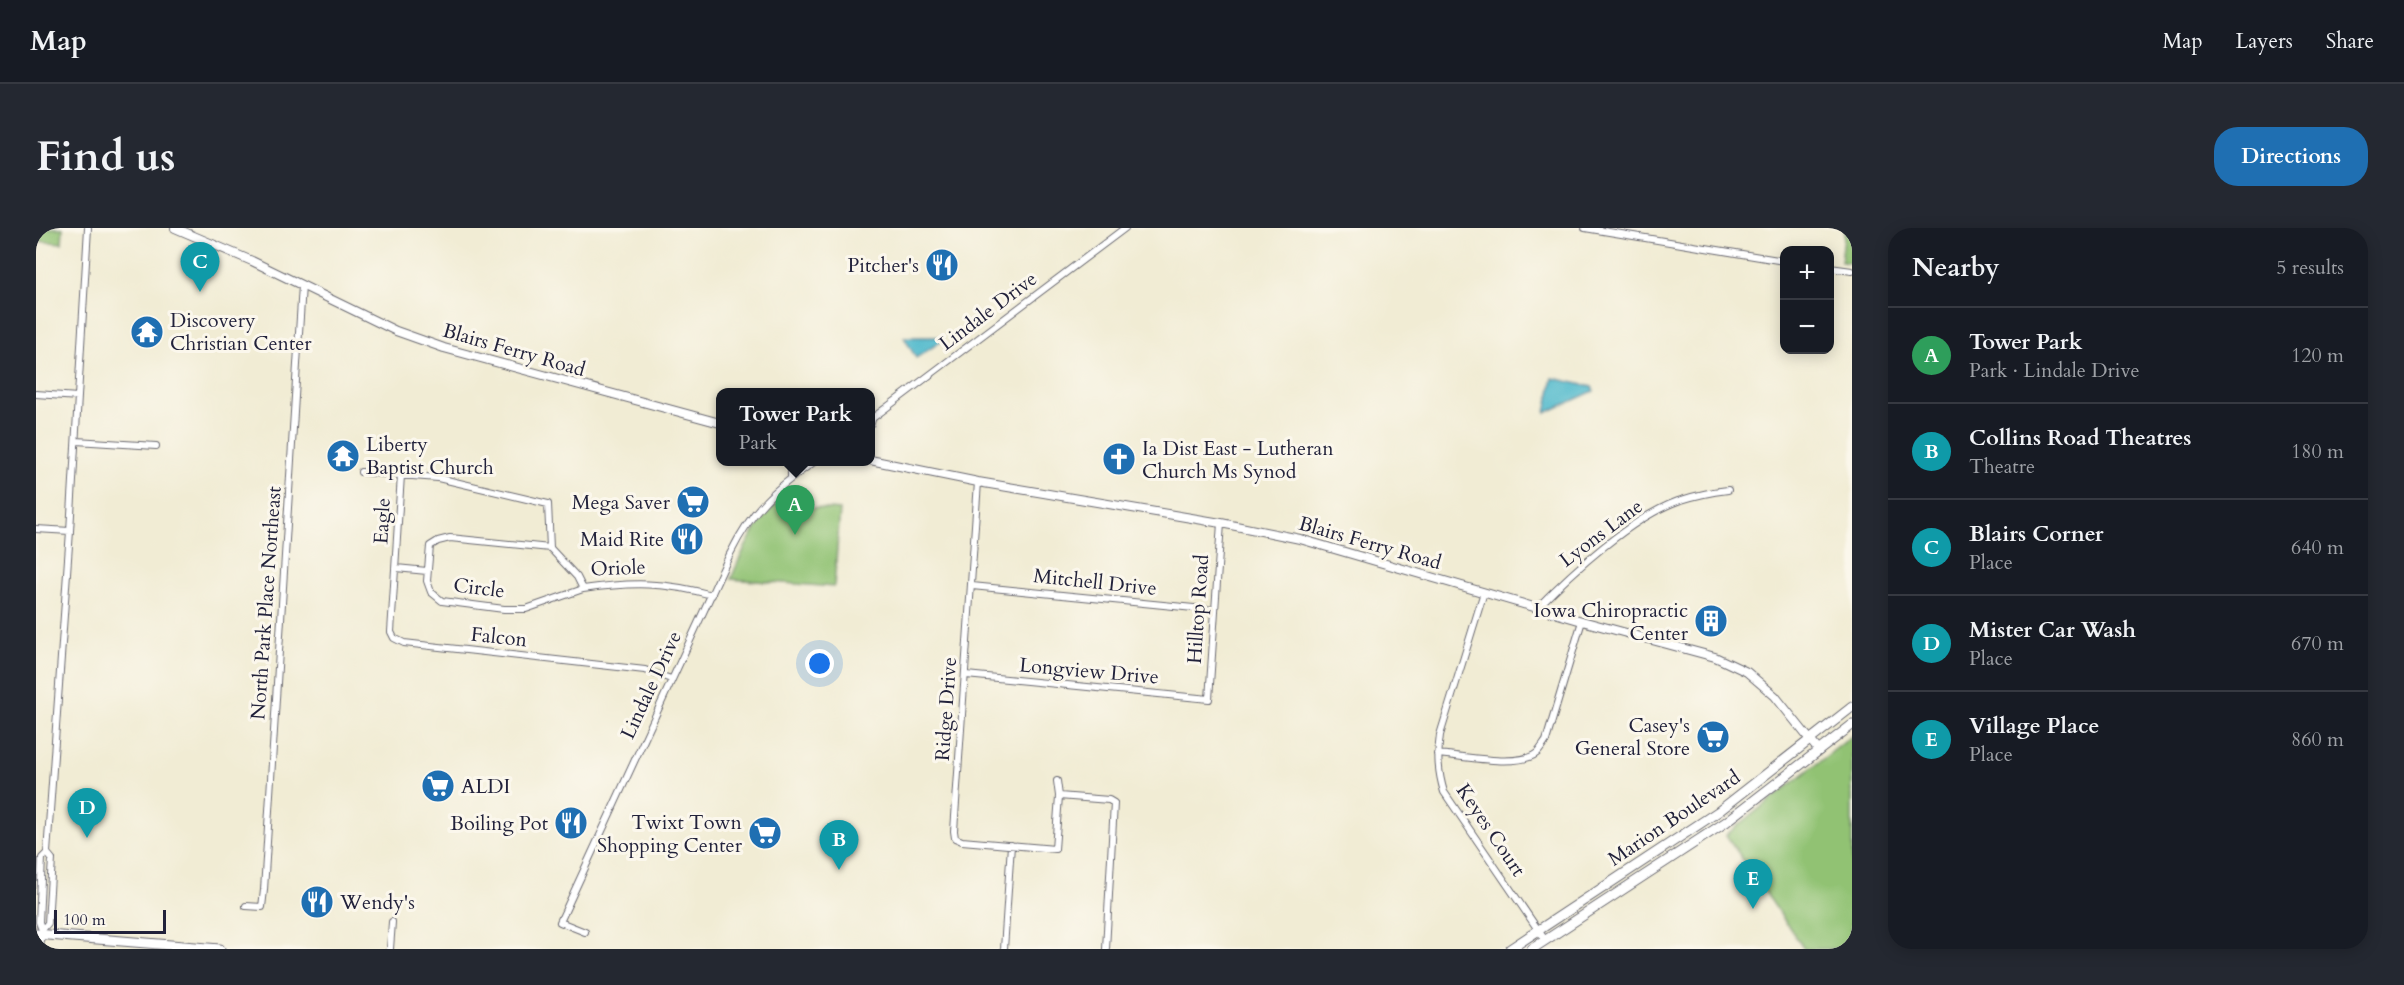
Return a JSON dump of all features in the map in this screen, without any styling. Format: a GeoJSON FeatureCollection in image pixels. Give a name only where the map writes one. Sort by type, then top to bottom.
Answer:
{"type":"FeatureCollection","features":[{"type":"Feature","properties":{"kind":"main road","name":"Blairs Ferry Road"},"geometry":{"type":"LineString","coordinates":[[175,228],[304,286],[396,331],[444,348],[716,422]]}},
{"type":"Feature","properties":{"kind":"main road","name":"Blairs Ferry Road"},"geometry":{"type":"LineString","coordinates":[[875,461],[978,482],[1300,538],[1582,621],[1715,657],[1747,672],[1775,696],[1819,751]]}},
{"type":"Feature","properties":{"kind":"main road"},"geometry":{"type":"LineString","coordinates":[[792,466],[792,477]]}},
{"type":"Feature","properties":{"kind":"main road","name":"Marion Boulevard"},"geometry":{"type":"LineString","coordinates":[[1510,949],[1719,811],[1852,707]]}},
{"type":"Feature","properties":{"kind":"main road","name":"Marion Boulevard"},"geometry":{"type":"LineString","coordinates":[[1532,949],[1726,822],[1852,725]]}},
{"type":"Feature","properties":{"kind":"main road"},"geometry":{"type":"LineString","coordinates":[[40,933],[220,949]]}},
{"type":"Feature","properties":{"kind":"street"},"geometry":{"type":"LineString","coordinates":[[40,949],[40,933],[48,923],[52,859],[47,853],[76,441],[88,228]]}},
{"type":"Feature","properties":{"kind":"street","name":"Lindale Drive"},"geometry":{"type":"LineString","coordinates":[[875,416],[1125,228]]}},
{"type":"Feature","properties":{"kind":"street"},"geometry":{"type":"LineString","coordinates":[[1585,228],[1780,260]]}},
{"type":"Feature","properties":{"kind":"street"},"geometry":{"type":"LineString","coordinates":[[1834,269],[1852,271]]}},
{"type":"Feature","properties":{"kind":"street","name":"North Park Place Northeast"},"geometry":{"type":"LineString","coordinates":[[246,906],[262,907],[264,890],[304,286]]}},
{"type":"Feature","properties":{"kind":"street"},"geometry":{"type":"LineString","coordinates":[[36,394],[78,397]]}},
{"type":"Feature","properties":{"kind":"street"},"geometry":{"type":"LineString","coordinates":[[76,441],[156,446]]}},
{"type":"Feature","properties":{"kind":"street","name":"Lindale Drive"},"geometry":{"type":"LineString","coordinates":[[585,932],[560,922],[744,526],[767,498],[808,466]]}},
{"type":"Feature","properties":{"kind":"street"},"geometry":{"type":"LineString","coordinates":[[361,471],[460,482],[548,504],[550,548]]}},
{"type":"Feature","properties":{"kind":"street","name":"Eagle"},"geometry":{"type":"LineString","coordinates":[[396,568],[401,475]]}},
{"type":"Feature","properties":{"kind":"street","name":"Ridge Drive"},"geometry":{"type":"LineString","coordinates":[[978,482],[955,838],[962,841],[1055,849],[1059,796]]}},
{"type":"Feature","properties":{"kind":"street","name":"Lyons Lane"},"geometry":{"type":"LineString","coordinates":[[1537,608],[1564,581],[1644,517],[1677,501],[1728,490]]}},
{"type":"Feature","properties":{"kind":"street","name":"Hilltop Road"},"geometry":{"type":"LineString","coordinates":[[1209,699],[1221,523]]}},
{"type":"Feature","properties":{"kind":"street"},"geometry":{"type":"LineString","coordinates":[[36,529],[70,531]]}},
{"type":"Feature","properties":{"kind":"street","name":"Circle"},"geometry":{"type":"LineString","coordinates":[[550,548],[450,538],[438,541],[430,546],[427,581],[431,592],[442,601],[504,609],[526,609],[584,589]]}},
{"type":"Feature","properties":{"kind":"street","name":"Oriole"},"geometry":{"type":"LineString","coordinates":[[550,548],[577,577],[584,589],[620,584],[654,584],[679,586],[712,595]]}},
{"type":"Feature","properties":{"kind":"street"},"geometry":{"type":"LineString","coordinates":[[396,568],[427,571]]}},
{"type":"Feature","properties":{"kind":"street","name":"Falcon"},"geometry":{"type":"LineString","coordinates":[[396,568],[391,632],[394,638],[404,643],[645,670],[671,680]]}},
{"type":"Feature","properties":{"kind":"street","name":"Mitchell Drive"},"geometry":{"type":"LineString","coordinates":[[972,586],[1214,610]]}},
{"type":"Feature","properties":{"kind":"street","name":"Keyes Court"},"geometry":{"type":"LineString","coordinates":[[1484,592],[1440,735],[1438,772],[1444,792],[1545,940]]}},
{"type":"Feature","properties":{"kind":"street"},"geometry":{"type":"LineString","coordinates":[[1438,754],[1510,761],[1537,753],[1546,741],[1582,621]]}},
{"type":"Feature","properties":{"kind":"street","name":"Longview Drive"},"geometry":{"type":"LineString","coordinates":[[966,675],[1209,699]]}},
{"type":"Feature","properties":{"kind":"street"},"geometry":{"type":"LineString","coordinates":[[1057,781],[1059,796],[1109,800],[1114,803],[1106,949]]}},
{"type":"Feature","properties":{"kind":"street"},"geometry":{"type":"LineString","coordinates":[[1004,949],[1011,845]]}},
{"type":"Feature","properties":{"kind":"street"},"geometry":{"type":"LineString","coordinates":[[390,949],[392,922]]}},
{"type":"Feature","properties":{"kind":"green space"},"geometry":{"type":"Polygon","coordinates":[[[36,228],[63,228],[62,243],[36,241],[36,228]]]}},
{"type":"Feature","properties":{"kind":"green space"},"geometry":{"type":"Polygon","coordinates":[[[1845,228],[1852,228],[1852,263],[1841,262],[1845,228]]]}},
{"type":"Feature","properties":{"kind":"green space"},"geometry":{"type":"Polygon","coordinates":[[[775,505],[840,510],[834,587],[731,579],[749,540],[775,505]]]}},
{"type":"Feature","properties":{"kind":"green space"},"geometry":{"type":"Polygon","coordinates":[[[1852,736],[1852,949],[1804,949],[1726,835],[1852,736]]]}},
{"type":"Feature","properties":{"kind":"water"},"geometry":{"type":"Polygon","coordinates":[[[904,337],[943,337],[943,340],[916,358],[904,337]]]}},
{"type":"Feature","properties":{"kind":"water"},"geometry":{"type":"Polygon","coordinates":[[[1553,378],[1592,387],[1594,391],[1546,413],[1553,378]]]}},
{"type":"Feature","properties":{"kind":"place","name":"Pitcher's"},"geometry":{"type":"Point","coordinates":[942,265]}},
{"type":"Feature","properties":{"kind":"place","name":"Blairs Corner"},"geometry":{"type":"Point","coordinates":[200,292]}},
{"type":"Feature","properties":{"kind":"place","name":"Discovery Christian Center"},"geometry":{"type":"Point","coordinates":[147,332]}},
{"type":"Feature","properties":{"kind":"place","name":"Liberty Baptist Church"},"geometry":{"type":"Point","coordinates":[343,456]}},
{"type":"Feature","properties":{"kind":"place","name":"Ia Dist East - Lutheran Church Ms Synod"},"geometry":{"type":"Point","coordinates":[1119,459]}},
{"type":"Feature","properties":{"kind":"place","name":"Mega Saver"},"geometry":{"type":"Point","coordinates":[693,502]}},
{"type":"Feature","properties":{"kind":"place","name":"Tower Park"},"geometry":{"type":"Point","coordinates":[795,535]}},
{"type":"Feature","properties":{"kind":"place","name":"Maid Rite"},"geometry":{"type":"Point","coordinates":[687,539]}},
{"type":"Feature","properties":{"kind":"place","name":"Iowa Chiropractic Center"},"geometry":{"type":"Point","coordinates":[1711,621]}},
{"type":"Feature","properties":{"kind":"place","name":"Casey's General Store"},"geometry":{"type":"Point","coordinates":[1713,737]}},
{"type":"Feature","properties":{"kind":"place","name":"ALDI"},"geometry":{"type":"Point","coordinates":[438,786]}},
{"type":"Feature","properties":{"kind":"place","name":"Boiling Pot"},"geometry":{"type":"Point","coordinates":[571,823]}},
{"type":"Feature","properties":{"kind":"place","name":"Twixt Town Shopping Center"},"geometry":{"type":"Point","coordinates":[765,833]}},
{"type":"Feature","properties":{"kind":"place","name":"Mister Car Wash"},"geometry":{"type":"Point","coordinates":[87,838]}},
{"type":"Feature","properties":{"kind":"place","name":"Collins Road Theatres"},"geometry":{"type":"Point","coordinates":[839,870]}},
{"type":"Feature","properties":{"kind":"place","name":"Wendy's"},"geometry":{"type":"Point","coordinates":[317,902]}},
{"type":"Feature","properties":{"kind":"place","name":"Village Place"},"geometry":{"type":"Point","coordinates":[1753,909]}}]}
